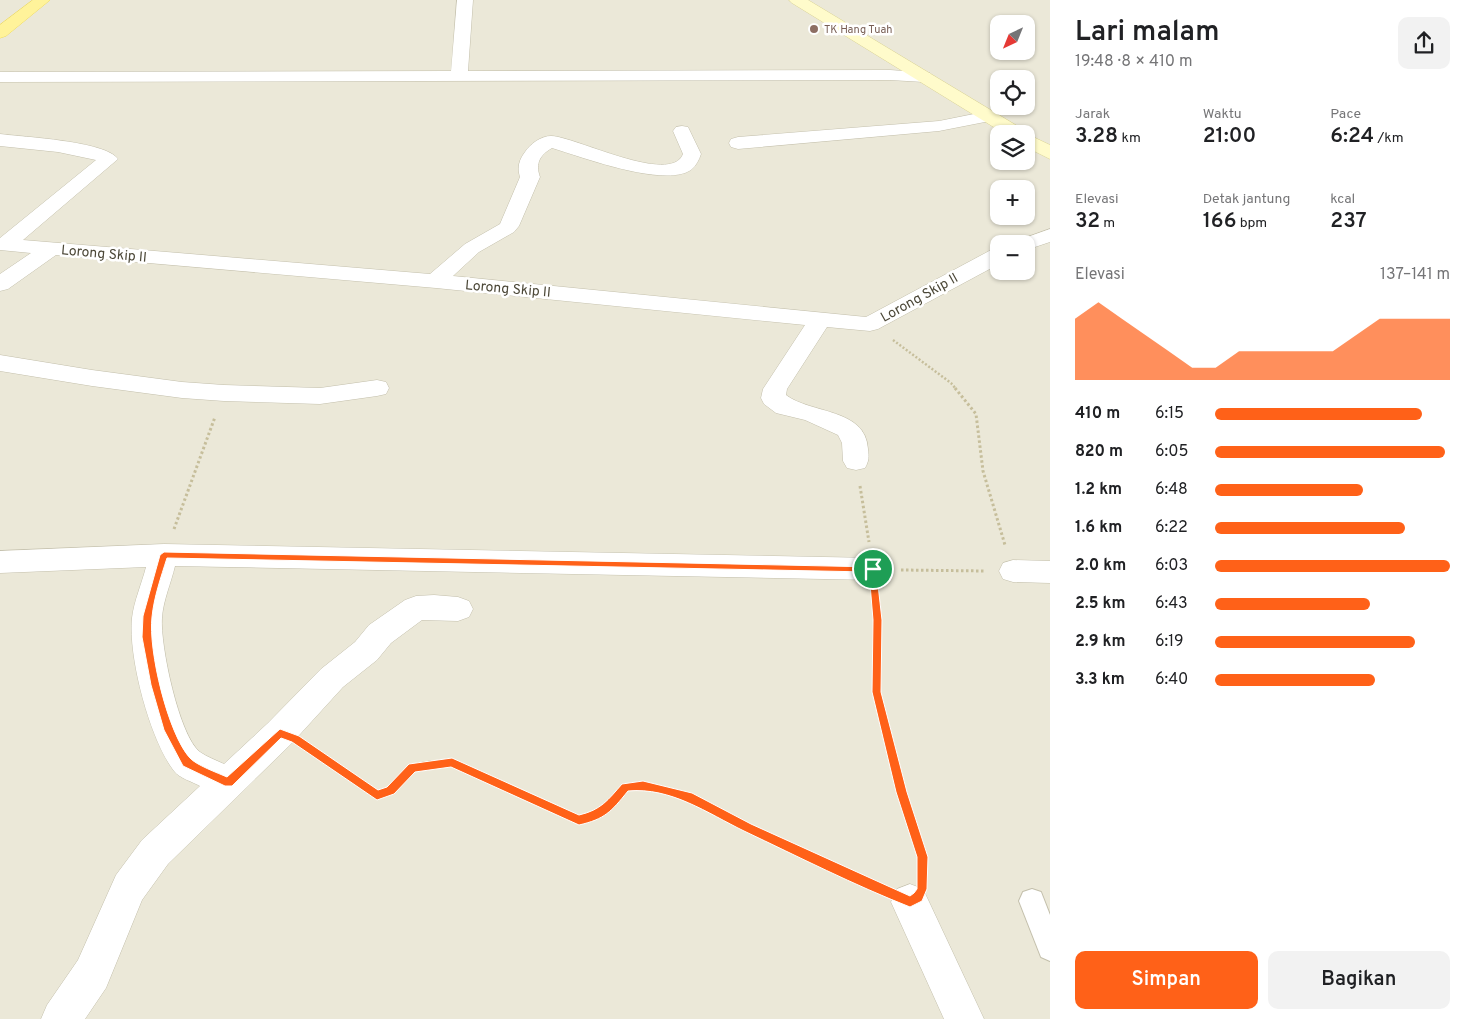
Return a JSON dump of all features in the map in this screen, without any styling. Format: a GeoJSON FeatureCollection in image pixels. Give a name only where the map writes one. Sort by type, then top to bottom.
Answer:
{"type":"FeatureCollection","features":[{"type":"Feature","properties":{"kind":"main road"},"geometry":{"type":"LineString","coordinates":[[0,33],[42,0]]}},
{"type":"Feature","properties":{"kind":"street"},"geometry":{"type":"LineString","coordinates":[[460,77],[466,0]]}},
{"type":"Feature","properties":{"kind":"street"},"geometry":{"type":"LineString","coordinates":[[797,0],[1004,125]]}},
{"type":"Feature","properties":{"kind":"street"},"geometry":{"type":"LineString","coordinates":[[0,77],[890,75],[924,77]]}},
{"type":"Feature","properties":{"kind":"street"},"geometry":{"type":"LineString","coordinates":[[738,143],[939,126],[989,116]]}},
{"type":"Feature","properties":{"kind":"street"},"geometry":{"type":"LineString","coordinates":[[436,281],[472,248],[507,228],[512,222],[530,177],[527,171],[528,163],[532,154],[540,145],[551,142],[629,165],[655,169],[679,169],[689,163],[692,154],[687,146],[687,137],[682,131]]}},
{"type":"Feature","properties":{"kind":"street"},"geometry":{"type":"LineString","coordinates":[[0,140],[91,152],[107,156],[109,159],[2,244]]}},
{"type":"Feature","properties":{"kind":"street"},"geometry":{"type":"LineString","coordinates":[[1035,144],[1050,153]]}},
{"type":"Feature","properties":{"kind":"street"},"geometry":{"type":"LineString","coordinates":[[1035,241],[1050,235]]}},
{"type":"Feature","properties":{"kind":"street","name":"Lorong Skip II"},"geometry":{"type":"LineString","coordinates":[[2,244],[436,281],[870,324],[990,260]]}},
{"type":"Feature","properties":{"kind":"street"},"geometry":{"type":"LineString","coordinates":[[0,284],[51,249]]}},
{"type":"Feature","properties":{"kind":"street"},"geometry":{"type":"LineString","coordinates":[[821,318],[775,389],[773,398],[785,407],[813,414],[847,428],[855,443],[856,461]]}},
{"type":"Feature","properties":{"kind":"street"},"geometry":{"type":"LineString","coordinates":[[0,363],[101,380],[224,393],[320,396],[377,388]]}},
{"type":"Feature","properties":{"kind":"street"},"geometry":{"type":"LineString","coordinates":[[0,562],[164,555],[873,569]]}},
{"type":"Feature","properties":{"kind":"street"},"geometry":{"type":"LineString","coordinates":[[164,555],[147,616],[146,637],[168,730],[187,762],[228,783]]}},
{"type":"Feature","properties":{"kind":"street"},"geometry":{"type":"LineString","coordinates":[[1013,571],[1050,572]]}},
{"type":"Feature","properties":{"kind":"street"},"geometry":{"type":"LineString","coordinates":[[61,1019],[92,974],[129,888],[155,852],[280,733],[332,678],[366,651],[380,634],[416,608],[458,609]]}},
{"type":"Feature","properties":{"kind":"street"},"geometry":{"type":"LineString","coordinates":[[910,902],[964,1019]]}},
{"type":"Feature","properties":{"kind":"lane"},"geometry":{"type":"LineString","coordinates":[[1032,901],[1050,948]]}},
{"type":"Feature","properties":{"kind":"path"},"geometry":{"type":"LineString","coordinates":[[870,324],[951,383],[976,414],[983,471],[1013,571],[873,569]]}},
{"type":"Feature","properties":{"kind":"path"},"geometry":{"type":"LineString","coordinates":[[164,555],[224,393]]}},
{"type":"Feature","properties":{"kind":"path"},"geometry":{"type":"LineString","coordinates":[[280,733],[296,739],[377,795],[391,791],[412,767],[452,762],[579,820],[597,816],[612,803],[625,787],[643,785],[688,797],[756,831],[910,902],[918,897],[922,889],[922,857],[902,792],[876,692],[877,620],[873,569],[856,461]]}},
{"type":"Feature","properties":{"kind":"shaded area"},"geometry":{"type":"Polygon","coordinates":[[[0,0],[1050,0],[1050,1019],[0,1019],[0,0]]]}},
{"type":"Feature","properties":{"kind":"place","name":"TK Hang Tuah"},"geometry":{"type":"Point","coordinates":[814,29]}},
{"type":"Feature","properties":{"kind":"route"},"geometry":{"type":"LineString","coordinates":[[164,555],[873,569],[877,620],[876,692],[902,792],[922,857],[922,889],[918,897],[910,902],[850,876],[688,797],[643,785],[625,787],[612,803],[597,816],[579,820],[452,762],[412,767],[391,791],[377,795],[296,739],[280,733],[228,783],[187,762],[168,730],[146,637],[147,616],[152,592],[164,555]]}}]}
